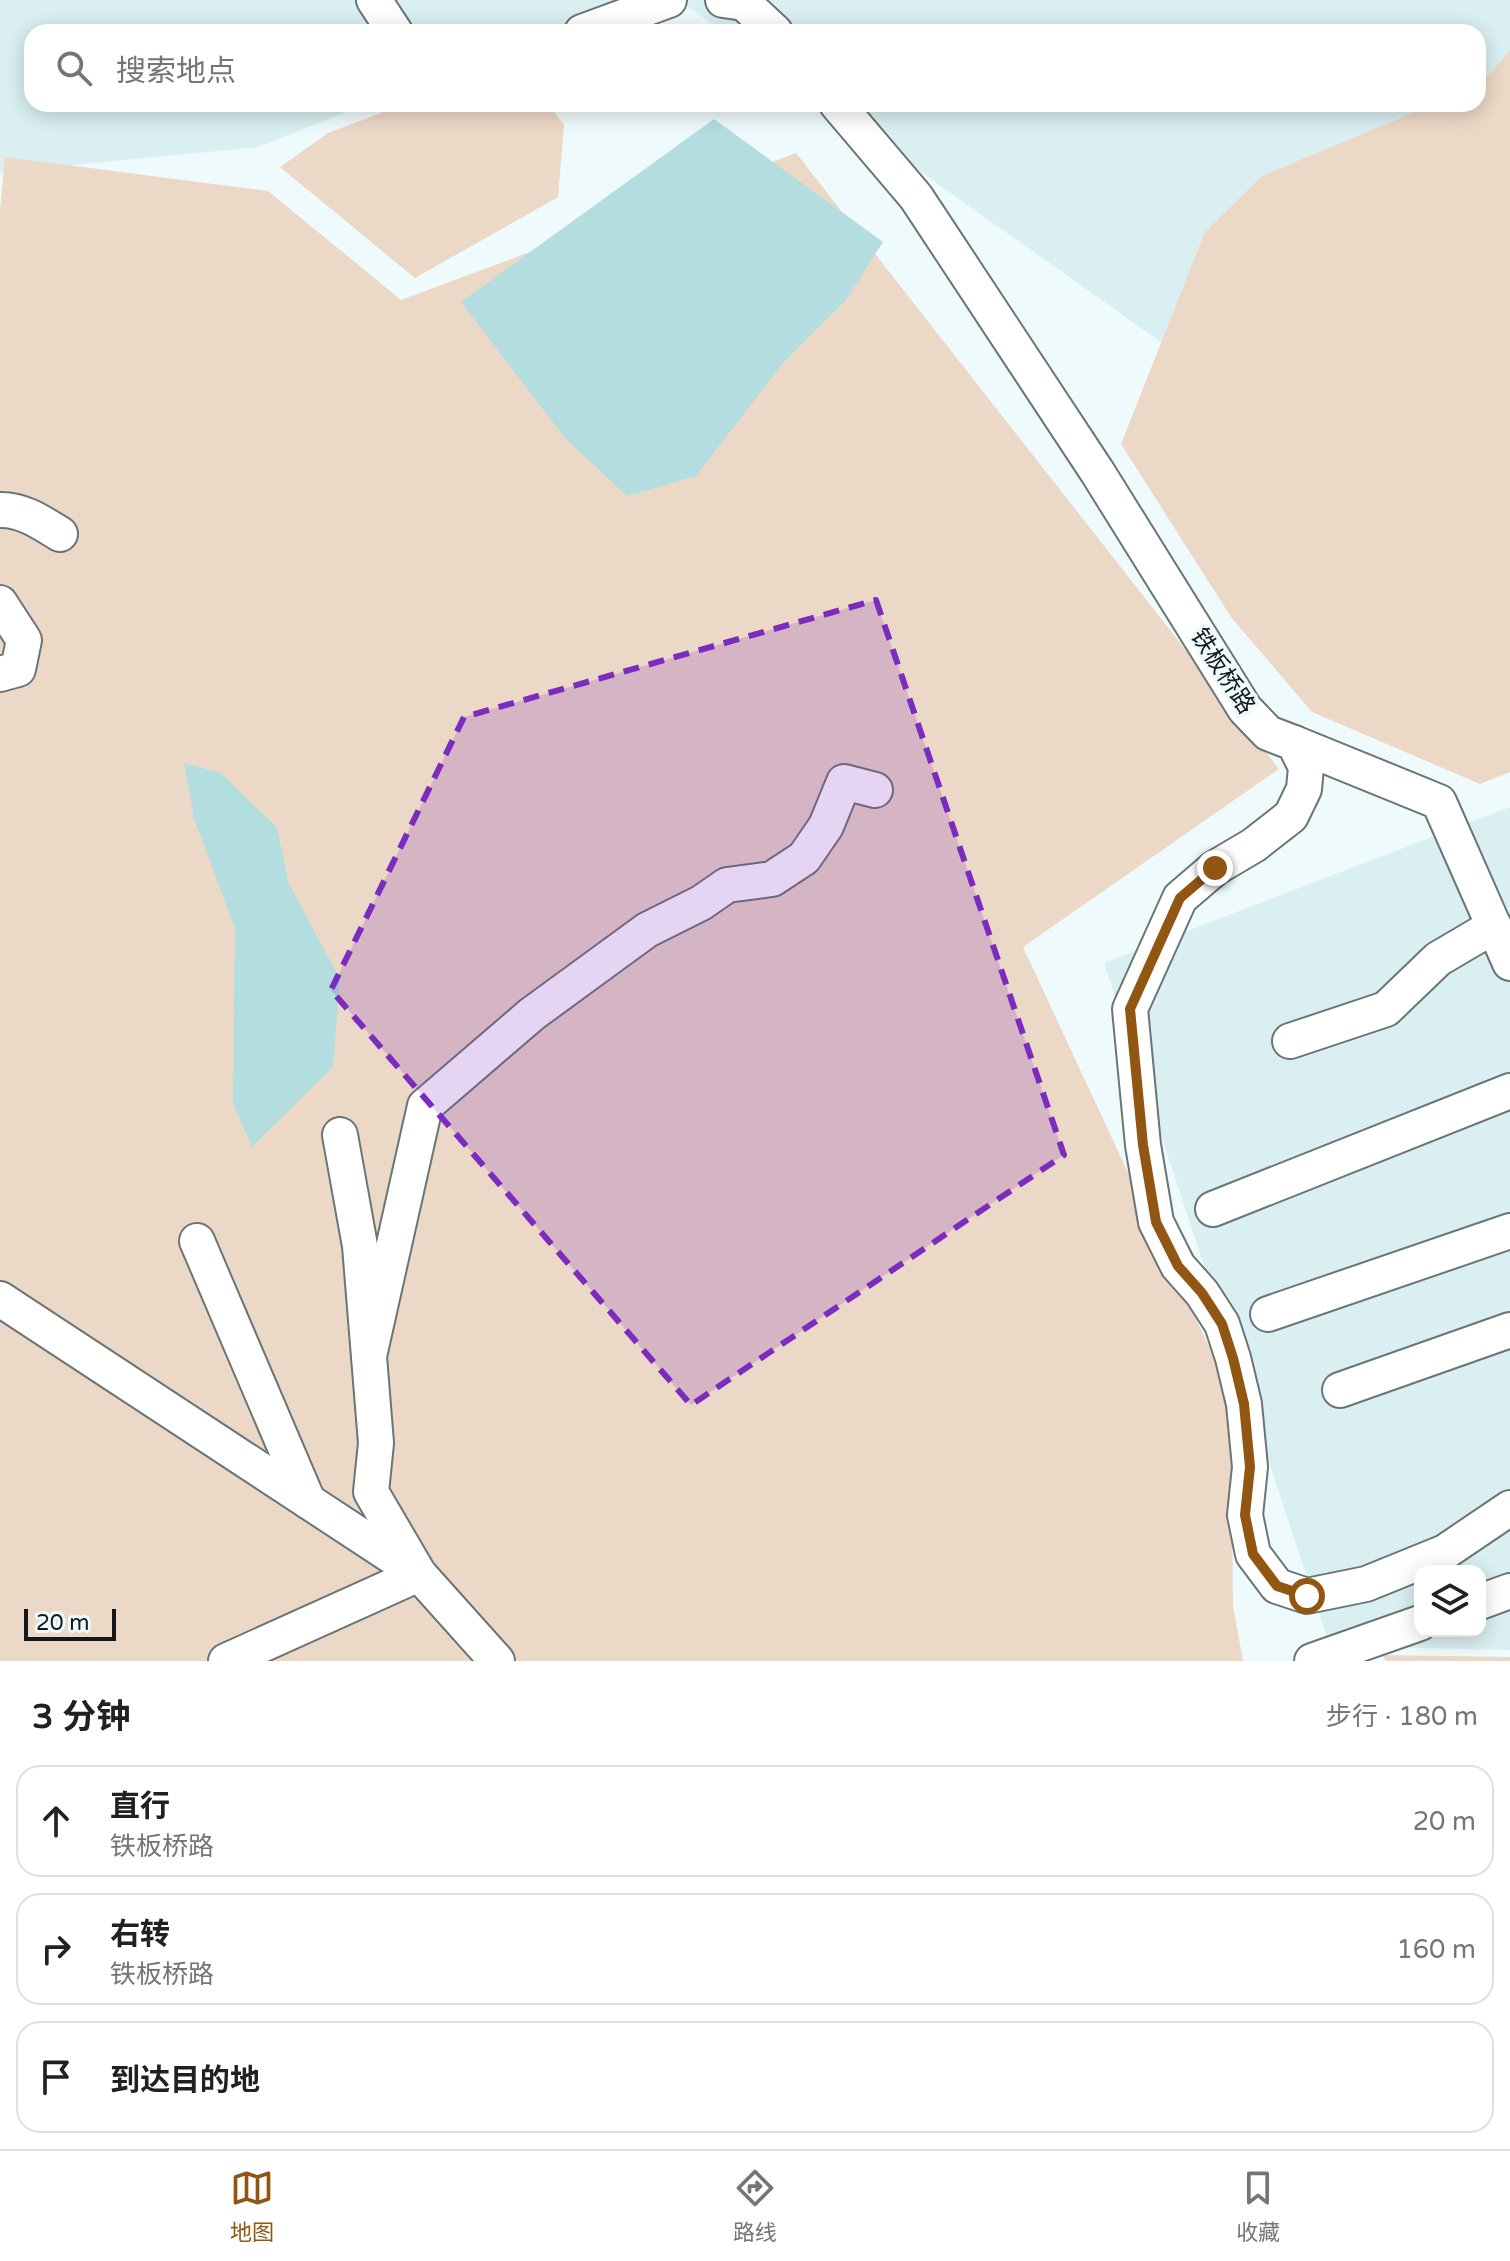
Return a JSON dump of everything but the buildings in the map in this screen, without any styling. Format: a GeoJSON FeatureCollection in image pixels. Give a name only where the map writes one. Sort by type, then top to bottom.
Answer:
{"type":"FeatureCollection","features":[{"type":"Feature","properties":{"kind":"street"},"geometry":{"type":"LineString","coordinates":[[374,0],[390,24]]}},
{"type":"Feature","properties":{"kind":"street"},"geometry":{"type":"LineString","coordinates":[[604,24],[669,0]]}},
{"type":"Feature","properties":{"kind":"street"},"geometry":{"type":"LineString","coordinates":[[723,0],[744,3],[766,24]]}},
{"type":"Feature","properties":{"kind":"street","name":"铁板桥路"},"geometry":{"type":"LineString","coordinates":[[844,112],[916,197],[1098,473],[1245,709],[1268,733],[1439,802],[1510,963]]}},
{"type":"Feature","properties":{"kind":"street"},"geometry":{"type":"LineString","coordinates":[[0,510],[9,509],[60,534]]}},
{"type":"Feature","properties":{"kind":"street"},"geometry":{"type":"LineString","coordinates":[[0,603],[24,640],[18,669],[0,674]]}},
{"type":"Feature","properties":{"kind":"street"},"geometry":{"type":"LineString","coordinates":[[1294,743],[1306,767],[1304,789],[1291,816],[1254,845],[1215,868],[1180,898],[1130,1009],[1143,1145],[1156,1222],[1178,1266],[1202,1293],[1222,1324],[1244,1404],[1250,1467],[1245,1515],[1253,1554],[1277,1586],[1307,1596],[1366,1584],[1445,1552],[1510,1508]]}},
{"type":"Feature","properties":{"kind":"street"},"geometry":{"type":"LineString","coordinates":[[369,1356],[425,1106],[532,1014],[647,930],[701,903],[727,885],[772,879],[804,858],[826,826],[844,782],[875,790]]}},
{"type":"Feature","properties":{"kind":"street"},"geometry":{"type":"LineString","coordinates":[[1290,1041],[1386,1009],[1438,959],[1494,926]]}},
{"type":"Feature","properties":{"kind":"street"},"geometry":{"type":"LineString","coordinates":[[1213,1209],[1510,1091]]}},
{"type":"Feature","properties":{"kind":"street"},"geometry":{"type":"LineString","coordinates":[[340,1135],[360,1246],[376,1443],[371,1492],[419,1574],[497,1661]]}},
{"type":"Feature","properties":{"kind":"street"},"geometry":{"type":"LineString","coordinates":[[1268,1314],[1510,1231]]}},
{"type":"Feature","properties":{"kind":"street"},"geometry":{"type":"LineString","coordinates":[[197,1241],[308,1501]]}},
{"type":"Feature","properties":{"kind":"street"},"geometry":{"type":"LineString","coordinates":[[0,1299],[419,1574]]}},
{"type":"Feature","properties":{"kind":"street"},"geometry":{"type":"LineString","coordinates":[[1340,1390],[1510,1330]]}},
{"type":"Feature","properties":{"kind":"street"},"geometry":{"type":"LineString","coordinates":[[226,1661],[419,1574]]}},
{"type":"Feature","properties":{"kind":"street"},"geometry":{"type":"LineString","coordinates":[[1486,1600],[1510,1591]]}},
{"type":"Feature","properties":{"kind":"street"},"geometry":{"type":"LineString","coordinates":[[1312,1661],[1414,1625]]}},
{"type":"Feature","properties":{"kind":"highlighted area"},"geometry":{"type":"Polygon","coordinates":[[[876,600],[1064,1155],[691,1405],[331,990],[464,717],[876,600]]]}},
{"type":"Feature","properties":{"kind":"shaded area"},"geometry":{"type":"Polygon","coordinates":[[[0,0],[625,0],[565,24],[24,24],[24,112],[346,112],[258,147],[0,172],[0,0]]]}},
{"type":"Feature","properties":{"kind":"shaded area"},"geometry":{"type":"Polygon","coordinates":[[[679,0],[1510,0],[1510,175],[1168,347],[836,112],[1486,112],[1486,24],[713,24],[679,0]]]}},
{"type":"Feature","properties":{"kind":"shaded area"},"geometry":{"type":"Polygon","coordinates":[[[1510,50],[1510,772],[1480,784],[1312,712],[1231,617],[1121,444],[1205,232],[1262,176],[1415,112],[1486,112],[1486,77],[1510,50]]]}},
{"type":"Feature","properties":{"kind":"shaded area"},"geometry":{"type":"Polygon","coordinates":[[[384,112],[554,112],[564,125],[558,197],[415,278],[280,167],[328,133],[384,112]]]}},
{"type":"Feature","properties":{"kind":"shaded area"},"geometry":{"type":"Polygon","coordinates":[[[796,153],[1279,769],[1023,947],[1231,1394],[1233,1606],[1243,1661],[0,1661],[0,210],[5,157],[268,191],[401,300],[796,153]]]}},
{"type":"Feature","properties":{"kind":"shaded area"},"geometry":{"type":"Polygon","coordinates":[[[1510,807],[1510,1650],[1330,1646],[1104,963],[1510,807]]]}},
{"type":"Feature","properties":{"kind":"shaded area"},"geometry":{"type":"Polygon","coordinates":[[[1382,1655],[1510,1657],[1510,1661],[1386,1661],[1382,1655]]]}},
{"type":"Feature","properties":{"kind":"water"},"geometry":{"type":"Polygon","coordinates":[[[714,119],[883,242],[845,301],[783,363],[696,476],[627,496],[565,438],[461,302],[714,119]]]}},
{"type":"Feature","properties":{"kind":"water"},"geometry":{"type":"Polygon","coordinates":[[[184,763],[221,773],[277,828],[289,884],[340,979],[333,1067],[252,1147],[233,1103],[235,928],[194,819],[184,763]]]}},
{"type":"Feature","properties":{"kind":"route"},"geometry":{"type":"LineString","coordinates":[[1215,868],[1180,898],[1130,1009],[1143,1145],[1156,1222],[1178,1266],[1202,1293],[1222,1324],[1233,1358],[1244,1404],[1250,1467],[1245,1515],[1253,1554],[1277,1586],[1307,1596]]}}]}
